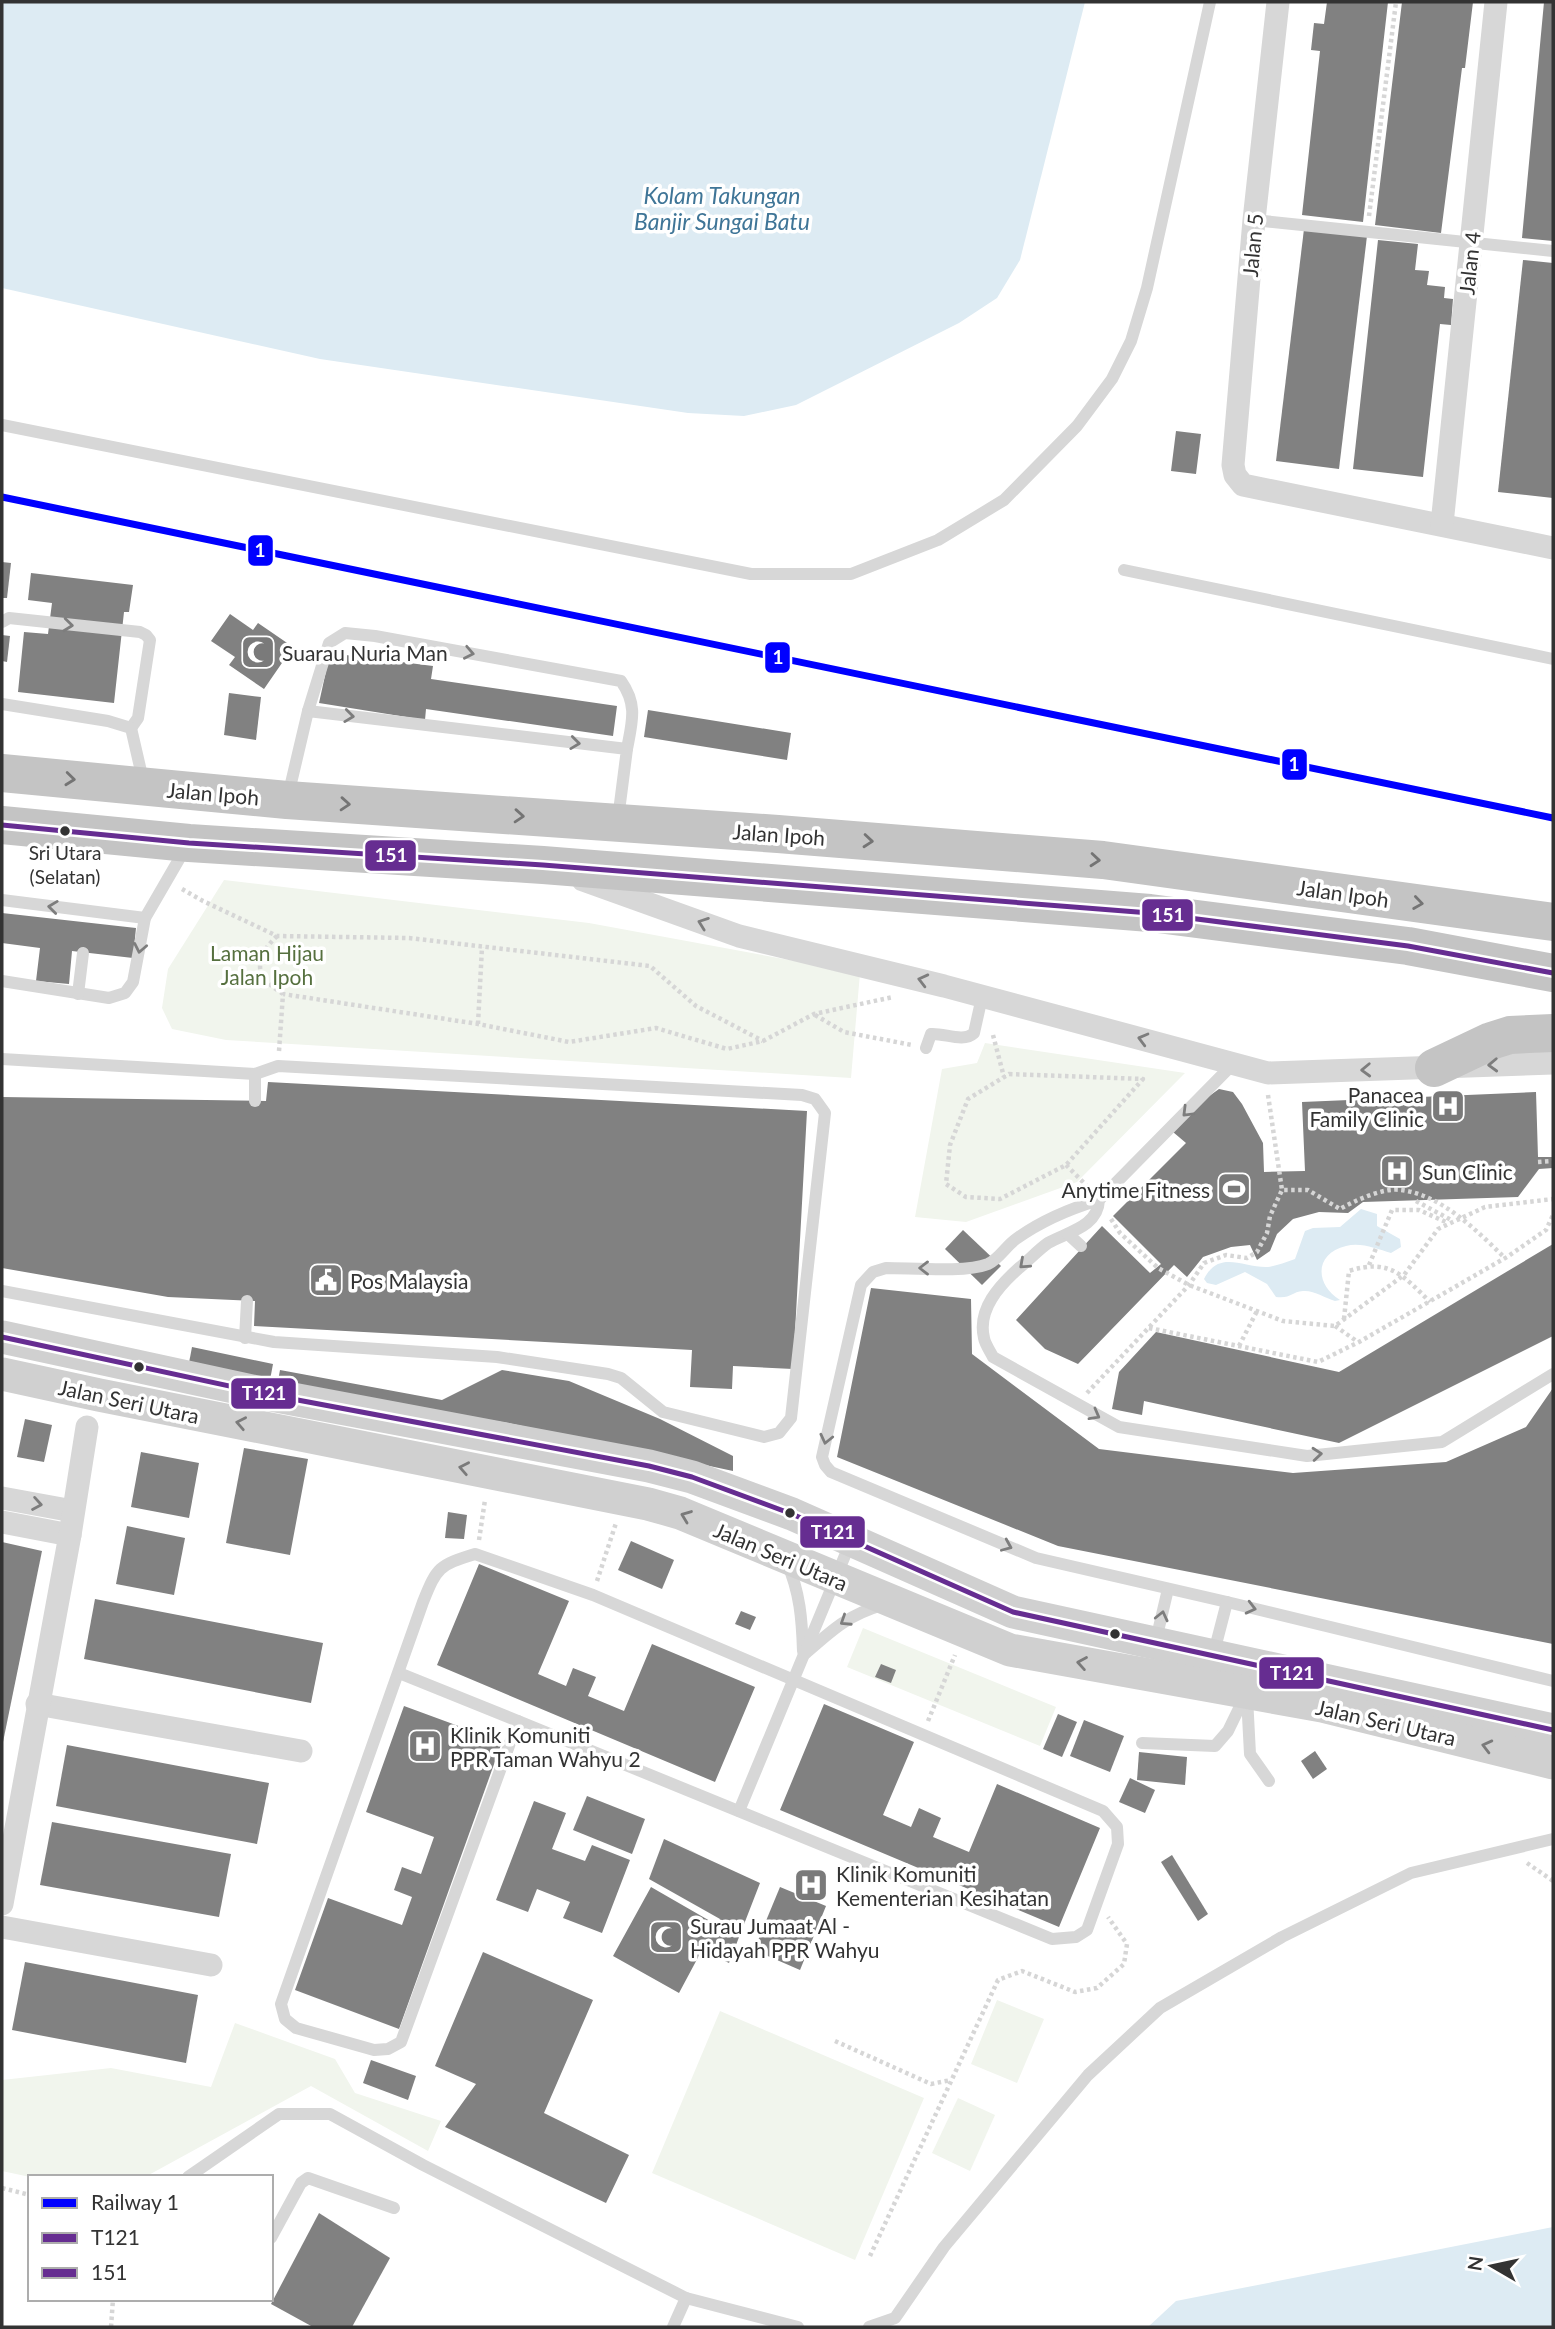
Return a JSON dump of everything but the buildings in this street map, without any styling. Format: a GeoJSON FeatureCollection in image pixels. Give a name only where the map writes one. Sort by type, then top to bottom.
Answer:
{"type":"FeatureCollection","features":[{"type":"Feature","properties":{"kind":"highway","name":"Jalan Ipoh"},"geometry":{"type":"LineString","coordinates":[[2,773],[287,800],[1103,860],[1553,922]]}},
{"type":"Feature","properties":{"kind":"highway","name":"Jalan Ipoh"},"geometry":{"type":"LineString","coordinates":[[2,825],[189,843],[543,865],[1150,913],[1408,946],[1553,973]]}},
{"type":"Feature","properties":{"kind":"highway"},"geometry":{"type":"LineString","coordinates":[[1434,1068],[1510,1035],[1553,1033]]}},
{"type":"Feature","properties":{"kind":"street","name":"Jalan 5"},"geometry":{"type":"LineString","coordinates":[[1279,2],[1254,220],[1233,465],[1235,475],[1243,485],[1443,524]]}},
{"type":"Feature","properties":{"kind":"street","name":"Jalan 4"},"geometry":{"type":"LineString","coordinates":[[1443,524],[1496,2]]}},
{"type":"Feature","properties":{"kind":"street"},"geometry":{"type":"LineString","coordinates":[[1443,524],[1553,548]]}},
{"type":"Feature","properties":{"kind":"street"},"geometry":{"type":"LineString","coordinates":[[543,865],[739,936],[944,986],[1268,1073],[1553,1063]]}},
{"type":"Feature","properties":{"kind":"street","name":"Jalan Seri Utara"},"geometry":{"type":"LineString","coordinates":[[2,1337],[271,1395],[649,1466],[692,1477],[792,1514],[1013,1612],[1152,1659]]}},
{"type":"Feature","properties":{"kind":"street","name":"Jalan Seri Utara"},"geometry":{"type":"LineString","coordinates":[[2,1374],[648,1504],[680,1513],[1010,1650],[1152,1659],[1553,1730]]}},
{"type":"Feature","properties":{"kind":"street"},"geometry":{"type":"LineString","coordinates":[[2,1904],[70,1535],[87,1427]]}},
{"type":"Feature","properties":{"kind":"street"},"geometry":{"type":"LineString","coordinates":[[2,1498],[73,1511]]}},
{"type":"Feature","properties":{"kind":"street"},"geometry":{"type":"LineString","coordinates":[[2,1522],[70,1535]]}},
{"type":"Feature","properties":{"kind":"street","name":"Jalan Seri Utara"},"geometry":{"type":"LineString","coordinates":[[1210,1670],[1247,1693],[1362,1715],[1553,1763]]}},
{"type":"Feature","properties":{"kind":"street"},"geometry":{"type":"LineString","coordinates":[[37,1704],[301,1751]]}},
{"type":"Feature","properties":{"kind":"street"},"geometry":{"type":"LineString","coordinates":[[2,1927],[211,1965]]}},
{"type":"Feature","properties":{"kind":"lane"},"geometry":{"type":"LineString","coordinates":[[2,425],[751,574],[851,574],[938,540],[1004,500],[1077,426],[1112,379],[1131,341],[1147,288],[1210,2]]}},
{"type":"Feature","properties":{"kind":"lane"},"geometry":{"type":"LineString","coordinates":[[1254,220],[1553,251]]}},
{"type":"Feature","properties":{"kind":"lane"},"geometry":{"type":"LineString","coordinates":[[1124,570],[1553,659]]}},
{"type":"Feature","properties":{"kind":"lane"},"geometry":{"type":"LineString","coordinates":[[2,622],[9,618],[140,632],[146,635],[150,640],[138,718],[131,728],[145,787]]}},
{"type":"Feature","properties":{"kind":"lane"},"geometry":{"type":"LineString","coordinates":[[287,800],[308,711],[328,643],[345,633],[375,636],[621,681],[630,694],[633,713],[618,823]]}},
{"type":"Feature","properties":{"kind":"lane"},"geometry":{"type":"LineString","coordinates":[[2,704],[108,720],[131,728]]}},
{"type":"Feature","properties":{"kind":"lane"},"geometry":{"type":"LineString","coordinates":[[308,711],[627,749]]}},
{"type":"Feature","properties":{"kind":"lane"},"geometry":{"type":"LineString","coordinates":[[2,981],[109,998],[125,993],[133,982],[145,918],[189,843]]}},
{"type":"Feature","properties":{"kind":"lane"},"geometry":{"type":"LineString","coordinates":[[2,900],[86,916],[145,918]]}},
{"type":"Feature","properties":{"kind":"lane"},"geometry":{"type":"LineString","coordinates":[[78,994],[83,953]]}},
{"type":"Feature","properties":{"kind":"lane"},"geometry":{"type":"LineString","coordinates":[[926,1048],[931,1034],[971,1037],[982,997]]}},
{"type":"Feature","properties":{"kind":"lane"},"geometry":{"type":"LineString","coordinates":[[2,1059],[255,1074],[278,1066],[802,1095],[815,1099],[825,1113],[792,1418],[779,1433],[764,1437],[663,1412],[621,1378],[608,1374],[498,1357],[274,1342],[2,1291]]}},
{"type":"Feature","properties":{"kind":"lane"},"geometry":{"type":"LineString","coordinates":[[1234,1063],[1099,1200],[1042,1222],[1014,1240],[992,1263],[976,1268],[886,1268],[873,1272],[861,1285],[822,1457],[825,1465],[831,1472],[1036,1558],[1553,1681]]}},
{"type":"Feature","properties":{"kind":"lane"},"geometry":{"type":"LineString","coordinates":[[255,1074],[255,1101]]}},
{"type":"Feature","properties":{"kind":"lane"},"geometry":{"type":"LineString","coordinates":[[1099,1200],[1099,1210],[1084,1226],[1047,1244],[1003,1283],[992,1297],[985,1314],[983,1336],[993,1357],[1119,1427],[1307,1456],[1442,1442],[1553,1374]]}},
{"type":"Feature","properties":{"kind":"lane"},"geometry":{"type":"LineString","coordinates":[[1068,1234],[1081,1246]]}},
{"type":"Feature","properties":{"kind":"lane"},"geometry":{"type":"LineString","coordinates":[[245,1338],[247,1301]]}},
{"type":"Feature","properties":{"kind":"lane"},"geometry":{"type":"LineString","coordinates":[[738,1811],[851,1541]]}},
{"type":"Feature","properties":{"kind":"lane"},"geometry":{"type":"LineString","coordinates":[[399,1673],[518,1721],[1052,1940],[1076,1937],[1087,1930],[1118,1844],[1117,1827],[1103,1811],[593,1595],[475,1554],[447,1563],[436,1573],[423,1602],[281,2004],[285,2019],[296,2028],[374,2050],[388,2049],[401,2042],[518,1721]]}},
{"type":"Feature","properties":{"kind":"lane"},"geometry":{"type":"LineString","coordinates":[[785,1557],[796,1582],[801,1606],[803,1655]]}},
{"type":"Feature","properties":{"kind":"lane"},"geometry":{"type":"LineString","coordinates":[[1152,1659],[1168,1589]]}},
{"type":"Feature","properties":{"kind":"lane"},"geometry":{"type":"LineString","coordinates":[[803,1655],[833,1629],[860,1611],[894,1602]]}},
{"type":"Feature","properties":{"kind":"lane"},"geometry":{"type":"LineString","coordinates":[[1210,1670],[1227,1602]]}},
{"type":"Feature","properties":{"kind":"lane"},"geometry":{"type":"LineString","coordinates":[[1142,1743],[1215,1746],[1228,1731],[1247,1693]]}},
{"type":"Feature","properties":{"kind":"lane"},"geometry":{"type":"LineString","coordinates":[[1247,1693],[1250,1754],[1269,1781]]}},
{"type":"Feature","properties":{"kind":"lane"},"geometry":{"type":"LineString","coordinates":[[869,2327],[895,2318],[944,2247],[1088,2075],[1160,2008],[1282,1937],[1410,1873],[1553,1839]]}},
{"type":"Feature","properties":{"kind":"lane"},"geometry":{"type":"LineString","coordinates":[[191,2175],[279,2114],[330,2114],[423,2165],[687,2298],[798,2327]]}},
{"type":"Feature","properties":{"kind":"lane"},"geometry":{"type":"LineString","coordinates":[[273,2234],[301,2183],[308,2178],[394,2208]]}},
{"type":"Feature","properties":{"kind":"lane"},"geometry":{"type":"LineString","coordinates":[[673,2327],[687,2298]]}},
{"type":"Feature","properties":{"kind":"path"},"geometry":{"type":"LineString","coordinates":[[1367,232],[1396,2]]}},
{"type":"Feature","properties":{"kind":"path"},"geometry":{"type":"LineString","coordinates":[[166,880],[277,936],[409,938],[650,965],[696,1006],[763,1041]]}},
{"type":"Feature","properties":{"kind":"path"},"geometry":{"type":"LineString","coordinates":[[277,936],[266,946],[260,962],[264,979],[283,994],[478,1024],[569,1042],[656,1028],[727,1049],[763,1041],[814,1014],[944,986]]}},
{"type":"Feature","properties":{"kind":"path"},"geometry":{"type":"LineString","coordinates":[[478,1024],[482,947]]}},
{"type":"Feature","properties":{"kind":"path"},"geometry":{"type":"LineString","coordinates":[[278,1066],[283,994]]}},
{"type":"Feature","properties":{"kind":"path"},"geometry":{"type":"LineString","coordinates":[[814,1014],[844,1032],[926,1048]]}},
{"type":"Feature","properties":{"kind":"path"},"geometry":{"type":"LineString","coordinates":[[999,1058],[1004,1077]]}},
{"type":"Feature","properties":{"kind":"path"},"geometry":{"type":"LineString","coordinates":[[1009,1074],[1143,1079],[1066,1165],[1000,1199],[966,1196],[946,1184],[950,1145],[968,1099],[1009,1074]]}},
{"type":"Feature","properties":{"kind":"path"},"geometry":{"type":"LineString","coordinates":[[1086,1394],[1189,1285],[1204,1262],[1226,1255],[1247,1258],[1257,1252],[1267,1233],[1270,1216],[1282,1190],[1268,1101]]}},
{"type":"Feature","properties":{"kind":"path"},"geometry":{"type":"LineString","coordinates":[[1538,1162],[1553,1161]]}},
{"type":"Feature","properties":{"kind":"path"},"geometry":{"type":"LineString","coordinates":[[1066,1165],[1082,1180]]}},
{"type":"Feature","properties":{"kind":"path"},"geometry":{"type":"LineString","coordinates":[[1282,1190],[1308,1190],[1339,1209],[1361,1198],[1400,1189],[1431,1200],[1454,1221]]}},
{"type":"Feature","properties":{"kind":"path"},"geometry":{"type":"LineString","coordinates":[[1335,1326],[1404,1275],[1438,1229],[1485,1207],[1553,1199]]}},
{"type":"Feature","properties":{"kind":"path"},"geometry":{"type":"LineString","coordinates":[[1416,1201],[1479,1232],[1505,1258]]}},
{"type":"Feature","properties":{"kind":"path"},"geometry":{"type":"LineString","coordinates":[[1369,1265],[1392,1210],[1419,1210],[1454,1221]]}},
{"type":"Feature","properties":{"kind":"path"},"geometry":{"type":"LineString","coordinates":[[1149,1328],[1318,1362],[1359,1342],[1505,1258],[1546,1230],[1553,1215]]}},
{"type":"Feature","properties":{"kind":"path"},"geometry":{"type":"LineString","coordinates":[[1120,1233],[1158,1268],[1189,1285],[1283,1321],[1335,1326],[1359,1342]]}},
{"type":"Feature","properties":{"kind":"path"},"geometry":{"type":"LineString","coordinates":[[1343,1320],[1349,1271],[1369,1265],[1404,1275],[1430,1301]]}},
{"type":"Feature","properties":{"kind":"path"},"geometry":{"type":"LineString","coordinates":[[1238,1346],[1257,1311]]}},
{"type":"Feature","properties":{"kind":"path"},"geometry":{"type":"LineString","coordinates":[[482,1530],[486,1495]]}},
{"type":"Feature","properties":{"kind":"path"},"geometry":{"type":"LineString","coordinates":[[605,1559],[616,1522]]}},
{"type":"Feature","properties":{"kind":"path"},"geometry":{"type":"LineString","coordinates":[[922,1735],[947,1679],[963,1630]]}},
{"type":"Feature","properties":{"kind":"path"},"geometry":{"type":"LineString","coordinates":[[1509,1850],[1553,1881]]}},
{"type":"Feature","properties":{"kind":"path"},"geometry":{"type":"LineString","coordinates":[[870,2256],[998,1980],[1022,1971],[1075,1992],[1097,1988],[1124,1964],[1127,1944],[1098,1902]]}},
{"type":"Feature","properties":{"kind":"path"},"geometry":{"type":"LineString","coordinates":[[835,2041],[931,2084],[952,2080]]}},
{"type":"Feature","properties":{"kind":"path"},"geometry":{"type":"LineString","coordinates":[[2,2188],[28,2194]]}},
{"type":"Feature","properties":{"kind":"path"},"geometry":{"type":"LineString","coordinates":[[110,2327],[113,2301]]}},
{"type":"Feature","properties":{"kind":"green space","name":"Laman Hijau Jalan Ipoh"},"geometry":{"type":"Polygon","coordinates":[[[224,880],[589,923],[860,973],[851,1078],[226,1040],[172,1029],[162,1008],[168,969],[224,880]]]}},
{"type":"Feature","properties":{"kind":"green space"},"geometry":{"type":"Polygon","coordinates":[[[985,1043],[1185,1073],[1077,1182],[966,1222],[915,1217],[942,1069],[977,1063],[985,1043]]]}},
{"type":"Feature","properties":{"kind":"green space"},"geometry":{"type":"Polygon","coordinates":[[[863,1628],[1056,1707],[1040,1746],[847,1667],[863,1628]]]}},
{"type":"Feature","properties":{"kind":"green space"},"geometry":{"type":"Polygon","coordinates":[[[997,2000],[1044,2019],[1017,2083],[971,2064],[997,2000]]]}},
{"type":"Feature","properties":{"kind":"green space"},"geometry":{"type":"Polygon","coordinates":[[[720,2011],[924,2098],[855,2260],[652,2173],[720,2011]]]}},
{"type":"Feature","properties":{"kind":"green space"},"geometry":{"type":"Polygon","coordinates":[[[235,2023],[335,2059],[355,2093],[441,2121],[428,2151],[311,2086],[149,2175],[28,2177],[2,2171],[2,2080],[111,2068],[211,2087],[235,2023]]]}},
{"type":"Feature","properties":{"kind":"green space"},"geometry":{"type":"Polygon","coordinates":[[[958,2098],[995,2115],[970,2171],[932,2153],[958,2098]]]}},
{"type":"Feature","properties":{"kind":"water","name":"Kolam Takungan Banjir Sungai Batu"},"geometry":{"type":"Polygon","coordinates":[[[2,2],[1085,2],[1020,260],[997,298],[959,323],[796,405],[744,416],[688,413],[320,359],[2,288],[2,2]]]}},
{"type":"Feature","properties":{"kind":"water"},"geometry":{"type":"Polygon","coordinates":[[[1361,1209],[1377,1214],[1377,1226],[1400,1239],[1401,1247],[1391,1253],[1369,1246],[1352,1245],[1328,1255],[1324,1262],[1322,1278],[1340,1300],[1335,1301],[1307,1291],[1276,1297],[1267,1284],[1245,1272],[1216,1285],[1207,1283],[1204,1279],[1210,1270],[1224,1262],[1268,1267],[1295,1259],[1305,1231],[1340,1227],[1361,1209]]]}},
{"type":"Feature","properties":{"kind":"water"},"geometry":{"type":"Polygon","coordinates":[[[1553,2227],[1553,2327],[1148,2327],[1176,2301],[1553,2227]]]}},
{"type":"Feature","properties":{"kind":"rail line","name":"1"},"geometry":{"type":"LineString","coordinates":[[2,497],[1553,818]]}},
{"type":"Feature","properties":{"kind":"transit line","name":"151"},"geometry":{"type":"LineString","coordinates":[[2,825],[189,843],[543,865],[1150,913],[1408,946],[1553,973]]}},
{"type":"Feature","properties":{"kind":"transit line","name":"T121"},"geometry":{"type":"LineString","coordinates":[[2,1337],[271,1395],[649,1466],[692,1477],[792,1514],[1013,1612],[1553,1730]]}},
{"type":"Feature","properties":{"kind":"place","name":"Suarau Nuria Man"},"geometry":{"type":"Point","coordinates":[258,652]}},
{"type":"Feature","properties":{"kind":"place","name":"Sri Utara (Selatan)"},"geometry":{"type":"Point","coordinates":[65,831]}},
{"type":"Feature","properties":{"kind":"place","name":"Panacea Family Clinic"},"geometry":{"type":"Point","coordinates":[1448,1106]}},
{"type":"Feature","properties":{"kind":"place","name":"Sun Clinic"},"geometry":{"type":"Point","coordinates":[1397,1171]}},
{"type":"Feature","properties":{"kind":"place","name":"Anytime Fitness"},"geometry":{"type":"Point","coordinates":[1234,1189]}},
{"type":"Feature","properties":{"kind":"place","name":"Pos Malaysia"},"geometry":{"type":"Point","coordinates":[326,1280]}},
{"type":"Feature","properties":{"kind":"place","name":"Klinik Komuniti PPR Taman Wahyu 2"},"geometry":{"type":"Point","coordinates":[425,1746]}},
{"type":"Feature","properties":{"kind":"place","name":"Klinik Komuniti Kementerian Kesihatan"},"geometry":{"type":"Point","coordinates":[811,1885]}},
{"type":"Feature","properties":{"kind":"place","name":"Surau Jumaat Al - Hidayah PPR Wahyu"},"geometry":{"type":"Point","coordinates":[666,1937]}}]}
